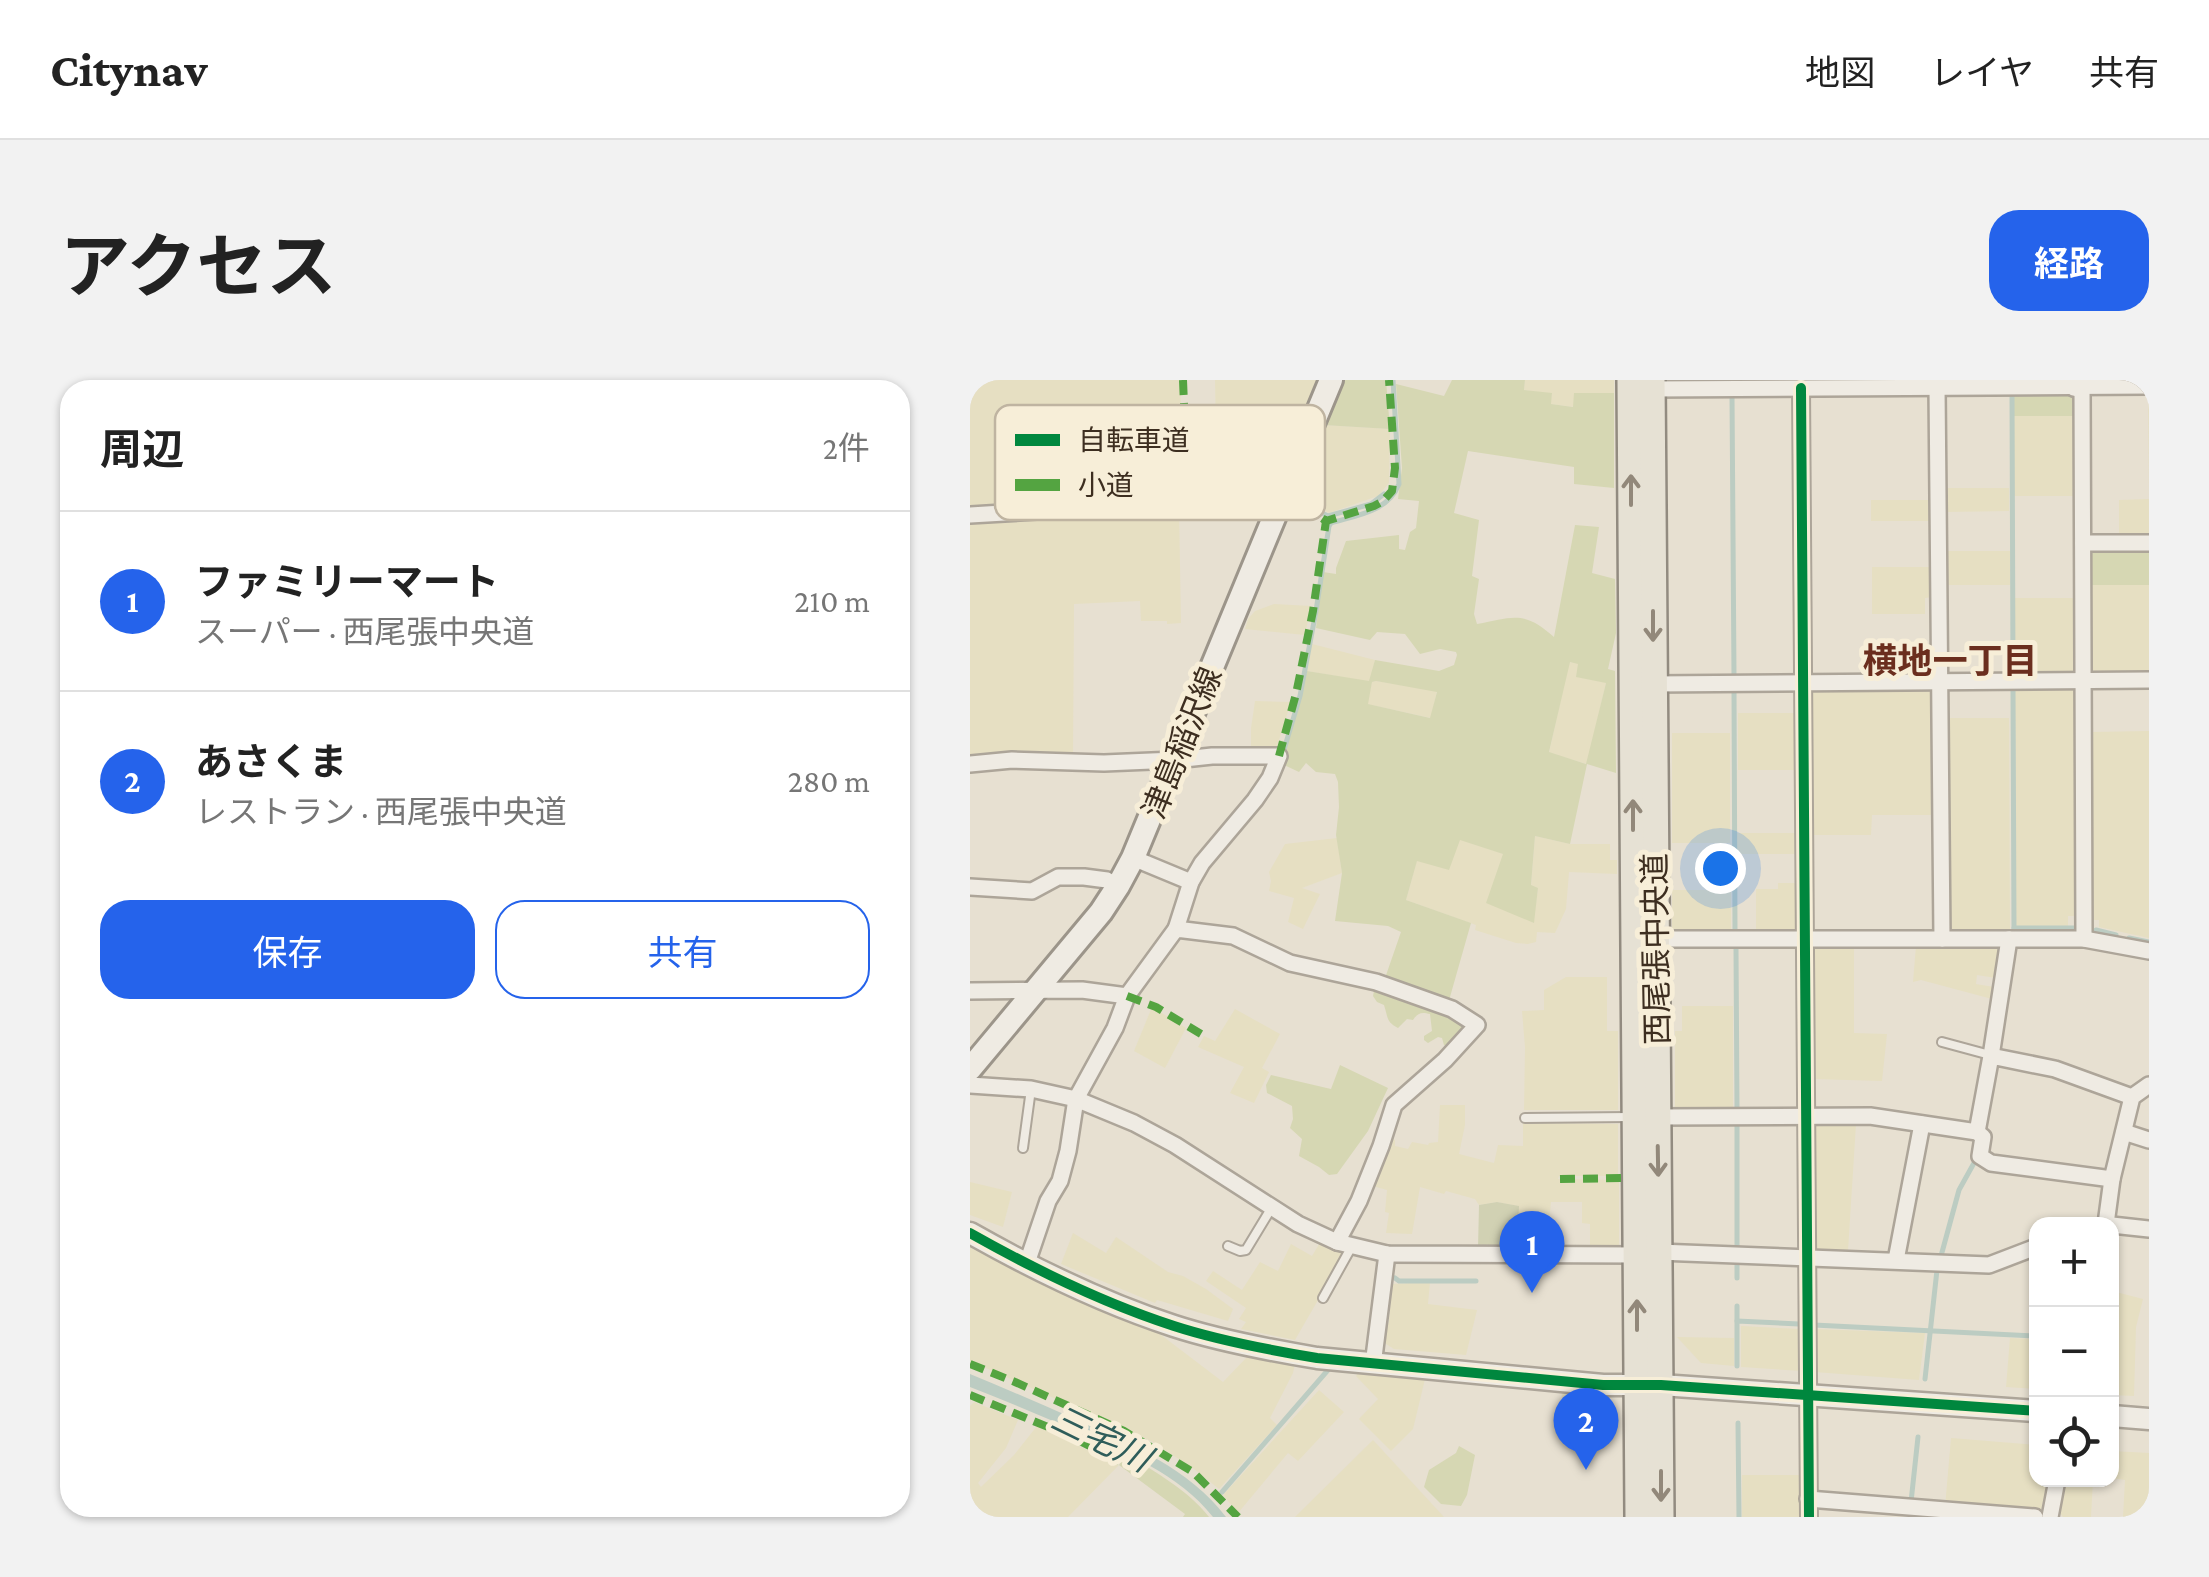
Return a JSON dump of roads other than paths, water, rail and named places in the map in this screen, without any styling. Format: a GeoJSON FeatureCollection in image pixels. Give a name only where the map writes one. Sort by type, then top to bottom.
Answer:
{"type":"FeatureCollection","features":[{"type":"Feature","properties":{"kind":"main road","name":"津島稲沢線"},"geometry":{"type":"LineString","coordinates":[[1321,405],[1331,380]]}},
{"type":"Feature","properties":{"kind":"main road","name":"西尾張中央道"},"geometry":{"type":"LineString","coordinates":[[1645,383],[1655,939],[1646,1117]]}},
{"type":"Feature","properties":{"kind":"main road","name":"西尾張中央道"},"geometry":{"type":"LineString","coordinates":[[1645,383],[1649,1384],[1661,1517]]}},
{"type":"Feature","properties":{"kind":"main road","name":"津島稲沢線"},"geometry":{"type":"LineString","coordinates":[[970,1070],[1101,912],[1118,886],[1175,760],[1273,520]]}},
{"type":"Feature","properties":{"kind":"main road","name":"西尾張中央道"},"geometry":{"type":"LineString","coordinates":[[1638,1517],[1649,1384]]}},
{"type":"Feature","properties":{"kind":"street"},"geometry":{"type":"LineString","coordinates":[[1645,383],[1801,388],[1870,384],[2149,386]]}},
{"type":"Feature","properties":{"kind":"street"},"geometry":{"type":"LineString","coordinates":[[2078,384],[2084,939]]}},
{"type":"Feature","properties":{"kind":"street"},"geometry":{"type":"LineString","coordinates":[[1937,387],[1942,939]]}},
{"type":"Feature","properties":{"kind":"street"},"geometry":{"type":"LineString","coordinates":[[1801,388],[1808,1517]]}},
{"type":"Feature","properties":{"kind":"street"},"geometry":{"type":"LineString","coordinates":[[970,515],[995,514]]}},
{"type":"Feature","properties":{"kind":"street"},"geometry":{"type":"LineString","coordinates":[[2082,543],[2149,543]]}},
{"type":"Feature","properties":{"kind":"street"},"geometry":{"type":"LineString","coordinates":[[1653,684],[2149,680]]}},
{"type":"Feature","properties":{"kind":"street"},"geometry":{"type":"LineString","coordinates":[[970,764],[1278,756],[1256,800],[1202,863],[1191,882],[1176,929],[1127,996],[1116,1028],[1076,1099],[1060,1181],[1048,1201],[1027,1263]]}},
{"type":"Feature","properties":{"kind":"street"},"geometry":{"type":"LineString","coordinates":[[1133,858],[1191,882]]}},
{"type":"Feature","properties":{"kind":"street"},"geometry":{"type":"LineString","coordinates":[[970,887],[1032,891],[1058,877],[1107,880],[1118,886]]}},
{"type":"Feature","properties":{"kind":"street"},"geometry":{"type":"LineString","coordinates":[[1176,929],[1233,936],[1290,963],[1376,982],[1452,1009],[1477,1025],[1394,1105],[1345,1244]]}},
{"type":"Feature","properties":{"kind":"street"},"geometry":{"type":"LineString","coordinates":[[1655,939],[2084,939],[2149,951]]}},
{"type":"Feature","properties":{"kind":"street"},"geometry":{"type":"LineString","coordinates":[[1977,1132],[2008,939]]}},
{"type":"Feature","properties":{"kind":"street"},"geometry":{"type":"LineString","coordinates":[[970,991],[1082,990],[1127,996]]}},
{"type":"Feature","properties":{"kind":"street"},"geometry":{"type":"LineString","coordinates":[[1991,1056],[2055,1069],[2132,1098]]}},
{"type":"Feature","properties":{"kind":"street"},"geometry":{"type":"LineString","coordinates":[[970,1085],[1031,1089],[1076,1099],[1148,1130],[1298,1224],[1345,1244],[1388,1254],[1806,1256],[1989,1265],[2029,1250]]}},
{"type":"Feature","properties":{"kind":"street"},"geometry":{"type":"LineString","coordinates":[[2110,1217],[2112,1179],[2132,1098],[2149,1085]]}},
{"type":"Feature","properties":{"kind":"street"},"geometry":{"type":"LineString","coordinates":[[1646,1117],[1870,1116],[1977,1132],[1983,1137],[1980,1156],[1991,1163],[2112,1179]]}},
{"type":"Feature","properties":{"kind":"street"},"geometry":{"type":"LineString","coordinates":[[1896,1260],[1922,1124]]}},
{"type":"Feature","properties":{"kind":"street"},"geometry":{"type":"LineString","coordinates":[[2124,1132],[2149,1140]]}},
{"type":"Feature","properties":{"kind":"street"},"geometry":{"type":"LineString","coordinates":[[2119,1226],[2149,1229]]}},
{"type":"Feature","properties":{"kind":"street"},"geometry":{"type":"LineString","coordinates":[[970,1233],[1103,1298],[1172,1326],[1270,1350],[1373,1365],[1603,1385],[1649,1384],[2029,1410]]}},
{"type":"Feature","properties":{"kind":"street"},"geometry":{"type":"LineString","coordinates":[[1373,1365],[1388,1254]]}},
{"type":"Feature","properties":{"kind":"street"},"geometry":{"type":"LineString","coordinates":[[2119,1417],[2149,1419]]}},
{"type":"Feature","properties":{"kind":"street"},"geometry":{"type":"LineString","coordinates":[[2050,1517],[2056,1487]]}},
{"type":"Feature","properties":{"kind":"street"},"geometry":{"type":"LineString","coordinates":[[1808,1499],[2035,1517]]}},
{"type":"Feature","properties":{"kind":"lane"},"geometry":{"type":"LineString","coordinates":[[1942,1042],[1991,1056]]}},
{"type":"Feature","properties":{"kind":"lane"},"geometry":{"type":"LineString","coordinates":[[1023,1148],[1031,1089]]}},
{"type":"Feature","properties":{"kind":"lane"},"geometry":{"type":"LineString","coordinates":[[1524,1118],[1646,1117]]}},
{"type":"Feature","properties":{"kind":"lane"},"geometry":{"type":"LineString","coordinates":[[1228,1246],[1240,1252],[1246,1250],[1272,1207]]}},
{"type":"Feature","properties":{"kind":"lane"},"geometry":{"type":"LineString","coordinates":[[1323,1298],[1345,1244]]}},
{"type":"Feature","properties":{"kind":"water","name":"三宅川"},"geometry":{"type":"Polygon","coordinates":[[[970,1374],[1158,1460],[1195,1485],[1226,1517],[1213,1517],[1168,1477],[1133,1457],[970,1387],[970,1374]]]}},
{"type":"Feature","properties":{"kind":"waterway"},"geometry":{"type":"LineString","coordinates":[[1283,753],[1300,696],[1329,526],[1380,507],[1399,484],[1393,380]]}},
{"type":"Feature","properties":{"kind":"waterway"},"geometry":{"type":"LineString","coordinates":[[2012,394],[2013,673]]}},
{"type":"Feature","properties":{"kind":"waterway"},"geometry":{"type":"LineString","coordinates":[[1732,396],[1734,675]]}},
{"type":"Feature","properties":{"kind":"waterway"},"geometry":{"type":"LineString","coordinates":[[1325,514],[1371,504],[1384,494]]}},
{"type":"Feature","properties":{"kind":"waterway"},"geometry":{"type":"LineString","coordinates":[[2013,688],[2014,929]]}},
{"type":"Feature","properties":{"kind":"waterway"},"geometry":{"type":"LineString","coordinates":[[1734,690],[1735,932]]}},
{"type":"Feature","properties":{"kind":"waterway"},"geometry":{"type":"LineString","coordinates":[[2014,928],[2074,928]]}},
{"type":"Feature","properties":{"kind":"waterway"},"geometry":{"type":"LineString","coordinates":[[2096,930],[2116,935]]}},
{"type":"Feature","properties":{"kind":"waterway"},"geometry":{"type":"LineString","coordinates":[[2129,938],[2149,942]]}},
{"type":"Feature","properties":{"kind":"waterway"},"geometry":{"type":"LineString","coordinates":[[1736,948],[1737,1108]]}},
{"type":"Feature","properties":{"kind":"waterway"},"geometry":{"type":"LineString","coordinates":[[1737,1123],[1737,1246]]}},
{"type":"Feature","properties":{"kind":"waterway"},"geometry":{"type":"LineString","coordinates":[[1941,1256],[1959,1190],[1974,1163]]}},
{"type":"Feature","properties":{"kind":"waterway"},"geometry":{"type":"LineString","coordinates":[[1737,1262],[1737,1278]]}},
{"type":"Feature","properties":{"kind":"waterway"},"geometry":{"type":"LineString","coordinates":[[1925,1379],[1937,1270]]}},
{"type":"Feature","properties":{"kind":"waterway"},"geometry":{"type":"LineString","coordinates":[[1395,1278],[1476,1281]]}},
{"type":"Feature","properties":{"kind":"waterway"},"geometry":{"type":"LineString","coordinates":[[1737,1306],[1737,1321]]}},
{"type":"Feature","properties":{"kind":"waterway"},"geometry":{"type":"LineString","coordinates":[[1737,1366],[1737,1321],[1799,1324]]}},
{"type":"Feature","properties":{"kind":"waterway"},"geometry":{"type":"LineString","coordinates":[[1814,1325],[2029,1336]]}},
{"type":"Feature","properties":{"kind":"waterway"},"geometry":{"type":"LineString","coordinates":[[1222,1492],[1328,1370]]}},
{"type":"Feature","properties":{"kind":"waterway"},"geometry":{"type":"LineString","coordinates":[[1738,1423],[1739,1517]]}},
{"type":"Feature","properties":{"kind":"waterway"},"geometry":{"type":"LineString","coordinates":[[1911,1502],[1918,1437]]}},
{"type":"Feature","properties":{"kind":"place","name":"ファミリーマート"},"geometry":{"type":"Point","coordinates":[1532,1293]}},
{"type":"Feature","properties":{"kind":"place","name":"あさくま"},"geometry":{"type":"Point","coordinates":[1586,1470]}},
{"type":"Feature","properties":{"kind":"district","name":"横地一丁目"},"geometry":{"type":"Point","coordinates":[1950,661]}}]}
